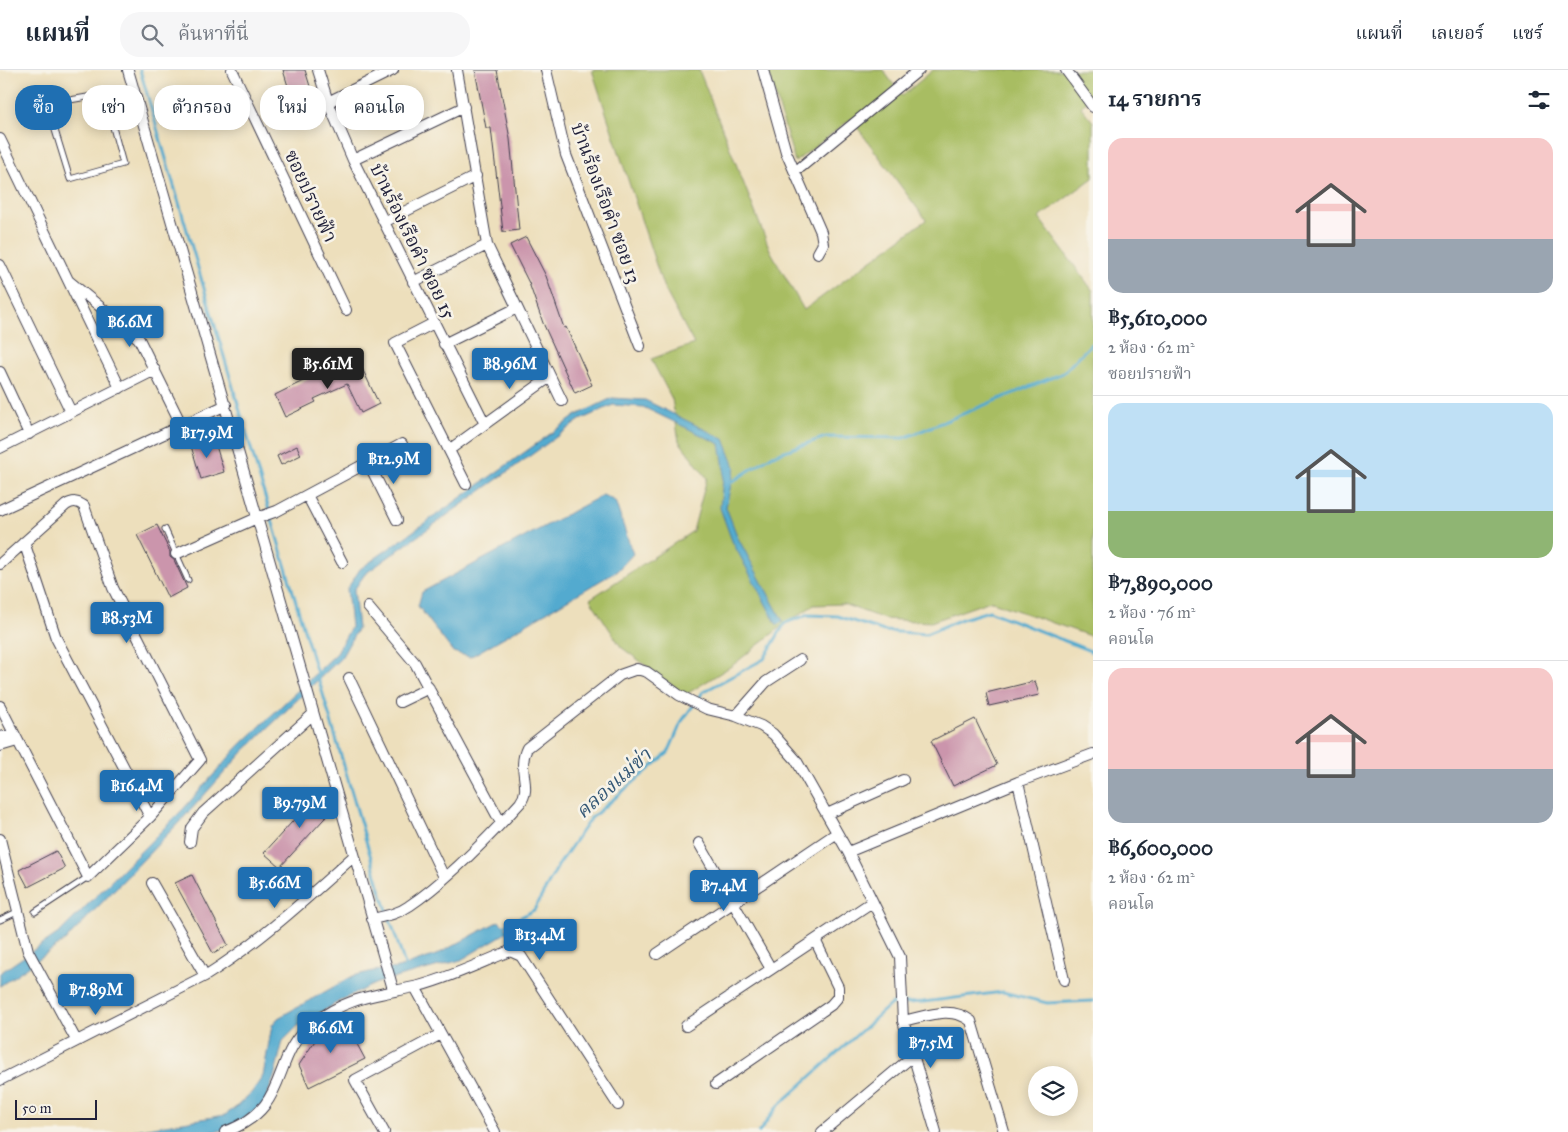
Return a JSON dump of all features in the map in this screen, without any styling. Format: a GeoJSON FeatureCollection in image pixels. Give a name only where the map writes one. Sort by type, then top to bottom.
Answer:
{"type":"FeatureCollection","features":[{"type":"Feature","properties":{"kind":"street"},"geometry":{"type":"LineString","coordinates":[[128,70],[132,85]]}},
{"type":"Feature","properties":{"kind":"street","name":"ซอยปรายฟ้า"},"geometry":{"type":"LineString","coordinates":[[232,70],[346,310]]}},
{"type":"Feature","properties":{"kind":"street","name":"บ้านร้องเรือคำ ซอย 15"},"geometry":{"type":"LineString","coordinates":[[318,70],[328,102],[353,160],[485,424]]}},
{"type":"Feature","properties":{"kind":"street"},"geometry":{"type":"LineString","coordinates":[[328,102],[393,70]]}},
{"type":"Feature","properties":{"kind":"street"},"geometry":{"type":"LineString","coordinates":[[457,70],[487,245],[562,401]]}},
{"type":"Feature","properties":{"kind":"street","name":"บ้านร้องเรือคำ ซอย 13"},"geometry":{"type":"LineString","coordinates":[[546,70],[566,156],[640,346]]}},
{"type":"Feature","properties":{"kind":"street"},"geometry":{"type":"LineString","coordinates":[[763,70],[786,152],[821,232],[823,244],[818,253]]}},
{"type":"Feature","properties":{"kind":"street"},"geometry":{"type":"LineString","coordinates":[[801,167],[919,70]]}},
{"type":"Feature","properties":{"kind":"street"},"geometry":{"type":"LineString","coordinates":[[1066,70],[1093,107]]}},
{"type":"Feature","properties":{"kind":"street"},"geometry":{"type":"LineString","coordinates":[[353,160],[464,107]]}},
{"type":"Feature","properties":{"kind":"street"},"geometry":{"type":"LineString","coordinates":[[144,126],[226,405],[312,715],[393,989]]}},
{"type":"Feature","properties":{"kind":"street"},"geometry":{"type":"LineString","coordinates":[[0,139],[120,388]]}},
{"type":"Feature","properties":{"kind":"street"},"geometry":{"type":"LineString","coordinates":[[384,222],[476,176]]}},
{"type":"Feature","properties":{"kind":"street"},"geometry":{"type":"LineString","coordinates":[[413,282],[487,245]]}},
{"type":"Feature","properties":{"kind":"street"},"geometry":{"type":"LineString","coordinates":[[0,265],[71,412]]}},
{"type":"Feature","properties":{"kind":"street"},"geometry":{"type":"LineString","coordinates":[[67,279],[139,339],[182,426]]}},
{"type":"Feature","properties":{"kind":"street"},"geometry":{"type":"LineString","coordinates":[[444,344],[517,308]]}},
{"type":"Feature","properties":{"kind":"street"},"geometry":{"type":"LineString","coordinates":[[434,323],[395,343],[466,484]]}},
{"type":"Feature","properties":{"kind":"street"},"geometry":{"type":"LineString","coordinates":[[0,448],[155,370]]}},
{"type":"Feature","properties":{"kind":"street"},"geometry":{"type":"LineString","coordinates":[[0,372],[28,434]]}},
{"type":"Feature","properties":{"kind":"street"},"geometry":{"type":"LineString","coordinates":[[449,450],[550,377]]}},
{"type":"Feature","properties":{"kind":"street"},"geometry":{"type":"LineString","coordinates":[[0,510],[226,405]]}},
{"type":"Feature","properties":{"kind":"street"},"geometry":{"type":"LineString","coordinates":[[176,554],[277,511],[402,444]]}},
{"type":"Feature","properties":{"kind":"street"},"geometry":{"type":"LineString","coordinates":[[368,462],[397,520]]}},
{"type":"Feature","properties":{"kind":"street"},"geometry":{"type":"LineString","coordinates":[[307,495],[342,562]]}},
{"type":"Feature","properties":{"kind":"street"},"geometry":{"type":"LineString","coordinates":[[0,564],[72,502],[78,502],[84,506],[114,588],[200,760],[150,817],[88,877],[0,706]]}},
{"type":"Feature","properties":{"kind":"street"},"geometry":{"type":"LineString","coordinates":[[24,542],[56,638],[150,817]]}},
{"type":"Feature","properties":{"kind":"street"},"geometry":{"type":"LineString","coordinates":[[368,607],[410,654],[501,824]]}},
{"type":"Feature","properties":{"kind":"street"},"geometry":{"type":"LineString","coordinates":[[736,716],[766,682],[800,660]]}},
{"type":"Feature","properties":{"kind":"street"},"geometry":{"type":"LineString","coordinates":[[372,919],[389,915],[409,906],[444,877],[501,824],[524,798],[526,791],[521,767],[522,758],[527,748],[620,675],[637,669],[647,672],[679,695],[707,709],[736,716],[761,726],[785,746],[796,760],[848,852],[900,957],[904,995],[903,1021],[936,1132]]}},
{"type":"Feature","properties":{"kind":"street"},"geometry":{"type":"LineString","coordinates":[[349,678],[444,877]]}},
{"type":"Feature","properties":{"kind":"street"},"geometry":{"type":"LineString","coordinates":[[400,702],[428,688]]}},
{"type":"Feature","properties":{"kind":"street"},"geometry":{"type":"LineString","coordinates":[[190,842],[192,828],[203,813],[312,715]]}},
{"type":"Feature","properties":{"kind":"street"},"geometry":{"type":"LineString","coordinates":[[0,737],[15,737]]}},
{"type":"Feature","properties":{"kind":"street"},"geometry":{"type":"LineString","coordinates":[[0,746],[15,737]]}},
{"type":"Feature","properties":{"kind":"street"},"geometry":{"type":"LineString","coordinates":[[848,852],[1018,782],[1093,754]]}},
{"type":"Feature","properties":{"kind":"street"},"geometry":{"type":"LineString","coordinates":[[827,814],[903,780]]}},
{"type":"Feature","properties":{"kind":"street"},"geometry":{"type":"LineString","coordinates":[[1018,782],[1064,980]]}},
{"type":"Feature","properties":{"kind":"street"},"geometry":{"type":"LineString","coordinates":[[657,954],[837,833]]}},
{"type":"Feature","properties":{"kind":"street"},"geometry":{"type":"LineString","coordinates":[[0,839],[28,951],[76,1040]]}},
{"type":"Feature","properties":{"kind":"street"},"geometry":{"type":"LineString","coordinates":[[699,842],[771,969]]}},
{"type":"Feature","properties":{"kind":"street"},"geometry":{"type":"LineString","coordinates":[[0,1080],[205,976],[257,942],[354,856]]}},
{"type":"Feature","properties":{"kind":"street"},"geometry":{"type":"LineString","coordinates":[[152,883],[205,976]]}},
{"type":"Feature","properties":{"kind":"street"},"geometry":{"type":"LineString","coordinates":[[686,1026],[872,902]]}},
{"type":"Feature","properties":{"kind":"street"},"geometry":{"type":"LineString","coordinates":[[716,1084],[831,1006],[838,997],[838,987],[815,940]]}},
{"type":"Feature","properties":{"kind":"street"},"geometry":{"type":"LineString","coordinates":[[225,1132],[246,1122],[266,1105],[279,1082],[292,1045],[310,1025],[323,1015],[354,1000],[393,989],[414,987],[510,952],[521,956],[618,1105]]}},
{"type":"Feature","properties":{"kind":"street"},"geometry":{"type":"LineString","coordinates":[[414,987],[495,1132]]}},
{"type":"Feature","properties":{"kind":"street"},"geometry":{"type":"LineString","coordinates":[[903,1021],[953,1011],[971,1021],[1004,1132]]}},
{"type":"Feature","properties":{"kind":"street"},"geometry":{"type":"LineString","coordinates":[[384,1132],[354,1080],[440,1034]]}},
{"type":"Feature","properties":{"kind":"street"},"geometry":{"type":"LineString","coordinates":[[822,1132],[914,1055]]}},
{"type":"Feature","properties":{"kind":"lane"},"geometry":{"type":"LineString","coordinates":[[104,94],[124,164],[70,179],[48,104],[104,94]]}},
{"type":"Feature","properties":{"kind":"lane"},"geometry":{"type":"LineString","coordinates":[[165,529],[188,580]]}},
{"type":"Feature","properties":{"kind":"lane"},"geometry":{"type":"LineString","coordinates":[[35,912],[88,877]]}},
{"type":"Feature","properties":{"kind":"lane"},"geometry":{"type":"LineString","coordinates":[[0,920],[18,912]]}},
{"type":"Feature","properties":{"kind":"path"},"geometry":{"type":"LineString","coordinates":[[516,953],[540,936]]}},
{"type":"Feature","properties":{"kind":"green space"},"geometry":{"type":"Polygon","coordinates":[[[592,70],[699,70],[770,250],[804,310],[926,220],[851,119],[795,162],[768,70],[883,70],[902,96],[933,70],[1093,70],[1093,95],[1081,107],[1093,122],[1093,178],[1039,218],[1093,291],[1093,637],[990,601],[931,622],[884,619],[843,604],[814,605],[782,626],[733,665],[685,695],[621,647],[590,599],[693,531],[707,478],[679,441],[672,399],[651,359],[694,344],[663,286],[592,70]]]}},
{"type":"Feature","properties":{"kind":"water"},"geometry":{"type":"Polygon","coordinates":[[[612,398],[645,400],[724,439],[735,467],[726,507],[738,538],[783,621],[777,625],[732,541],[720,508],[724,468],[720,444],[643,407],[613,405],[580,420],[365,574],[354,590],[358,628],[341,658],[243,752],[189,812],[66,940],[0,986],[0,973],[60,932],[184,808],[238,747],[336,654],[351,627],[347,589],[360,569],[577,415],[612,398]]]}},
{"type":"Feature","properties":{"kind":"water"},"geometry":{"type":"Polygon","coordinates":[[[603,495],[615,501],[633,554],[617,571],[470,657],[453,652],[418,606],[422,592],[603,495]]]}},
{"type":"Feature","properties":{"kind":"water"},"geometry":{"type":"Polygon","coordinates":[[[499,921],[509,931],[461,960],[377,983],[343,999],[298,1026],[283,1041],[274,1077],[264,1104],[229,1129],[213,1132],[123,1132],[225,1115],[252,1092],[263,1076],[272,1025],[278,1018],[353,976],[398,968],[436,955],[499,921]]]}},
{"type":"Feature","properties":{"kind":"building"},"geometry":{"type":"Polygon","coordinates":[[[283,70],[305,70],[310,85],[288,85],[283,70]]]}},
{"type":"Feature","properties":{"kind":"building"},"geometry":{"type":"Polygon","coordinates":[[[475,70],[497,70],[510,139],[519,230],[503,232],[491,128],[486,128],[475,70]]]}},
{"type":"Feature","properties":{"kind":"building"},"geometry":{"type":"Polygon","coordinates":[[[526,237],[546,276],[564,328],[566,327],[592,385],[575,393],[543,323],[529,283],[510,245],[526,237]]]}},
{"type":"Feature","properties":{"kind":"building"},"geometry":{"type":"Polygon","coordinates":[[[360,364],[379,404],[361,413],[347,384],[314,399],[316,402],[285,417],[275,395],[331,367],[335,376],[360,364]]]}},
{"type":"Feature","properties":{"kind":"building"},"geometry":{"type":"Polygon","coordinates":[[[214,439],[224,472],[201,479],[191,446],[214,439]]]}},
{"type":"Feature","properties":{"kind":"building"},"geometry":{"type":"Polygon","coordinates":[[[297,446],[301,455],[281,465],[277,456],[297,446]]]}},
{"type":"Feature","properties":{"kind":"building"},"geometry":{"type":"Polygon","coordinates":[[[157,525],[170,552],[170,557],[174,560],[187,588],[168,598],[137,535],[157,525]]]}},
{"type":"Feature","properties":{"kind":"building"},"geometry":{"type":"Polygon","coordinates":[[[1035,681],[1039,695],[989,706],[986,693],[1035,681]]]}},
{"type":"Feature","properties":{"kind":"building"},"geometry":{"type":"Polygon","coordinates":[[[975,719],[997,765],[953,786],[931,741],[975,719]]]}},
{"type":"Feature","properties":{"kind":"building"},"geometry":{"type":"Polygon","coordinates":[[[320,791],[332,802],[334,808],[280,867],[264,853],[320,791]]]}},
{"type":"Feature","properties":{"kind":"building"},"geometry":{"type":"Polygon","coordinates":[[[56,851],[65,868],[28,887],[19,870],[56,851]]]}},
{"type":"Feature","properties":{"kind":"building"},"geometry":{"type":"Polygon","coordinates":[[[192,875],[228,945],[213,953],[175,883],[192,875]]]}},
{"type":"Feature","properties":{"kind":"building"},"geometry":{"type":"Polygon","coordinates":[[[344,1020],[365,1059],[309,1087],[299,1065],[320,1033],[344,1020]]]}},
{"type":"Feature","properties":{"kind":"waterway"},"geometry":{"type":"LineString","coordinates":[[140,70],[381,892],[406,968]]}},
{"type":"Feature","properties":{"kind":"waterway"},"geometry":{"type":"LineString","coordinates":[[727,485],[773,455],[826,437],[904,438],[1063,373],[1093,342]]}},
{"type":"Feature","properties":{"kind":"waterway","name":"คลองแม่ข่า"},"geometry":{"type":"LineString","coordinates":[[502,927],[534,910],[558,866],[590,819],[668,753],[682,721],[703,692],[764,659],[785,623],[807,615],[837,616],[884,631],[926,634],[962,619],[989,611],[1093,652]]}},
{"type":"Feature","properties":{"kind":"waterway"},"geometry":{"type":"LineString","coordinates":[[759,1132],[777,1107],[891,1004],[1003,992],[1047,1003],[1093,1001]]}}]}
